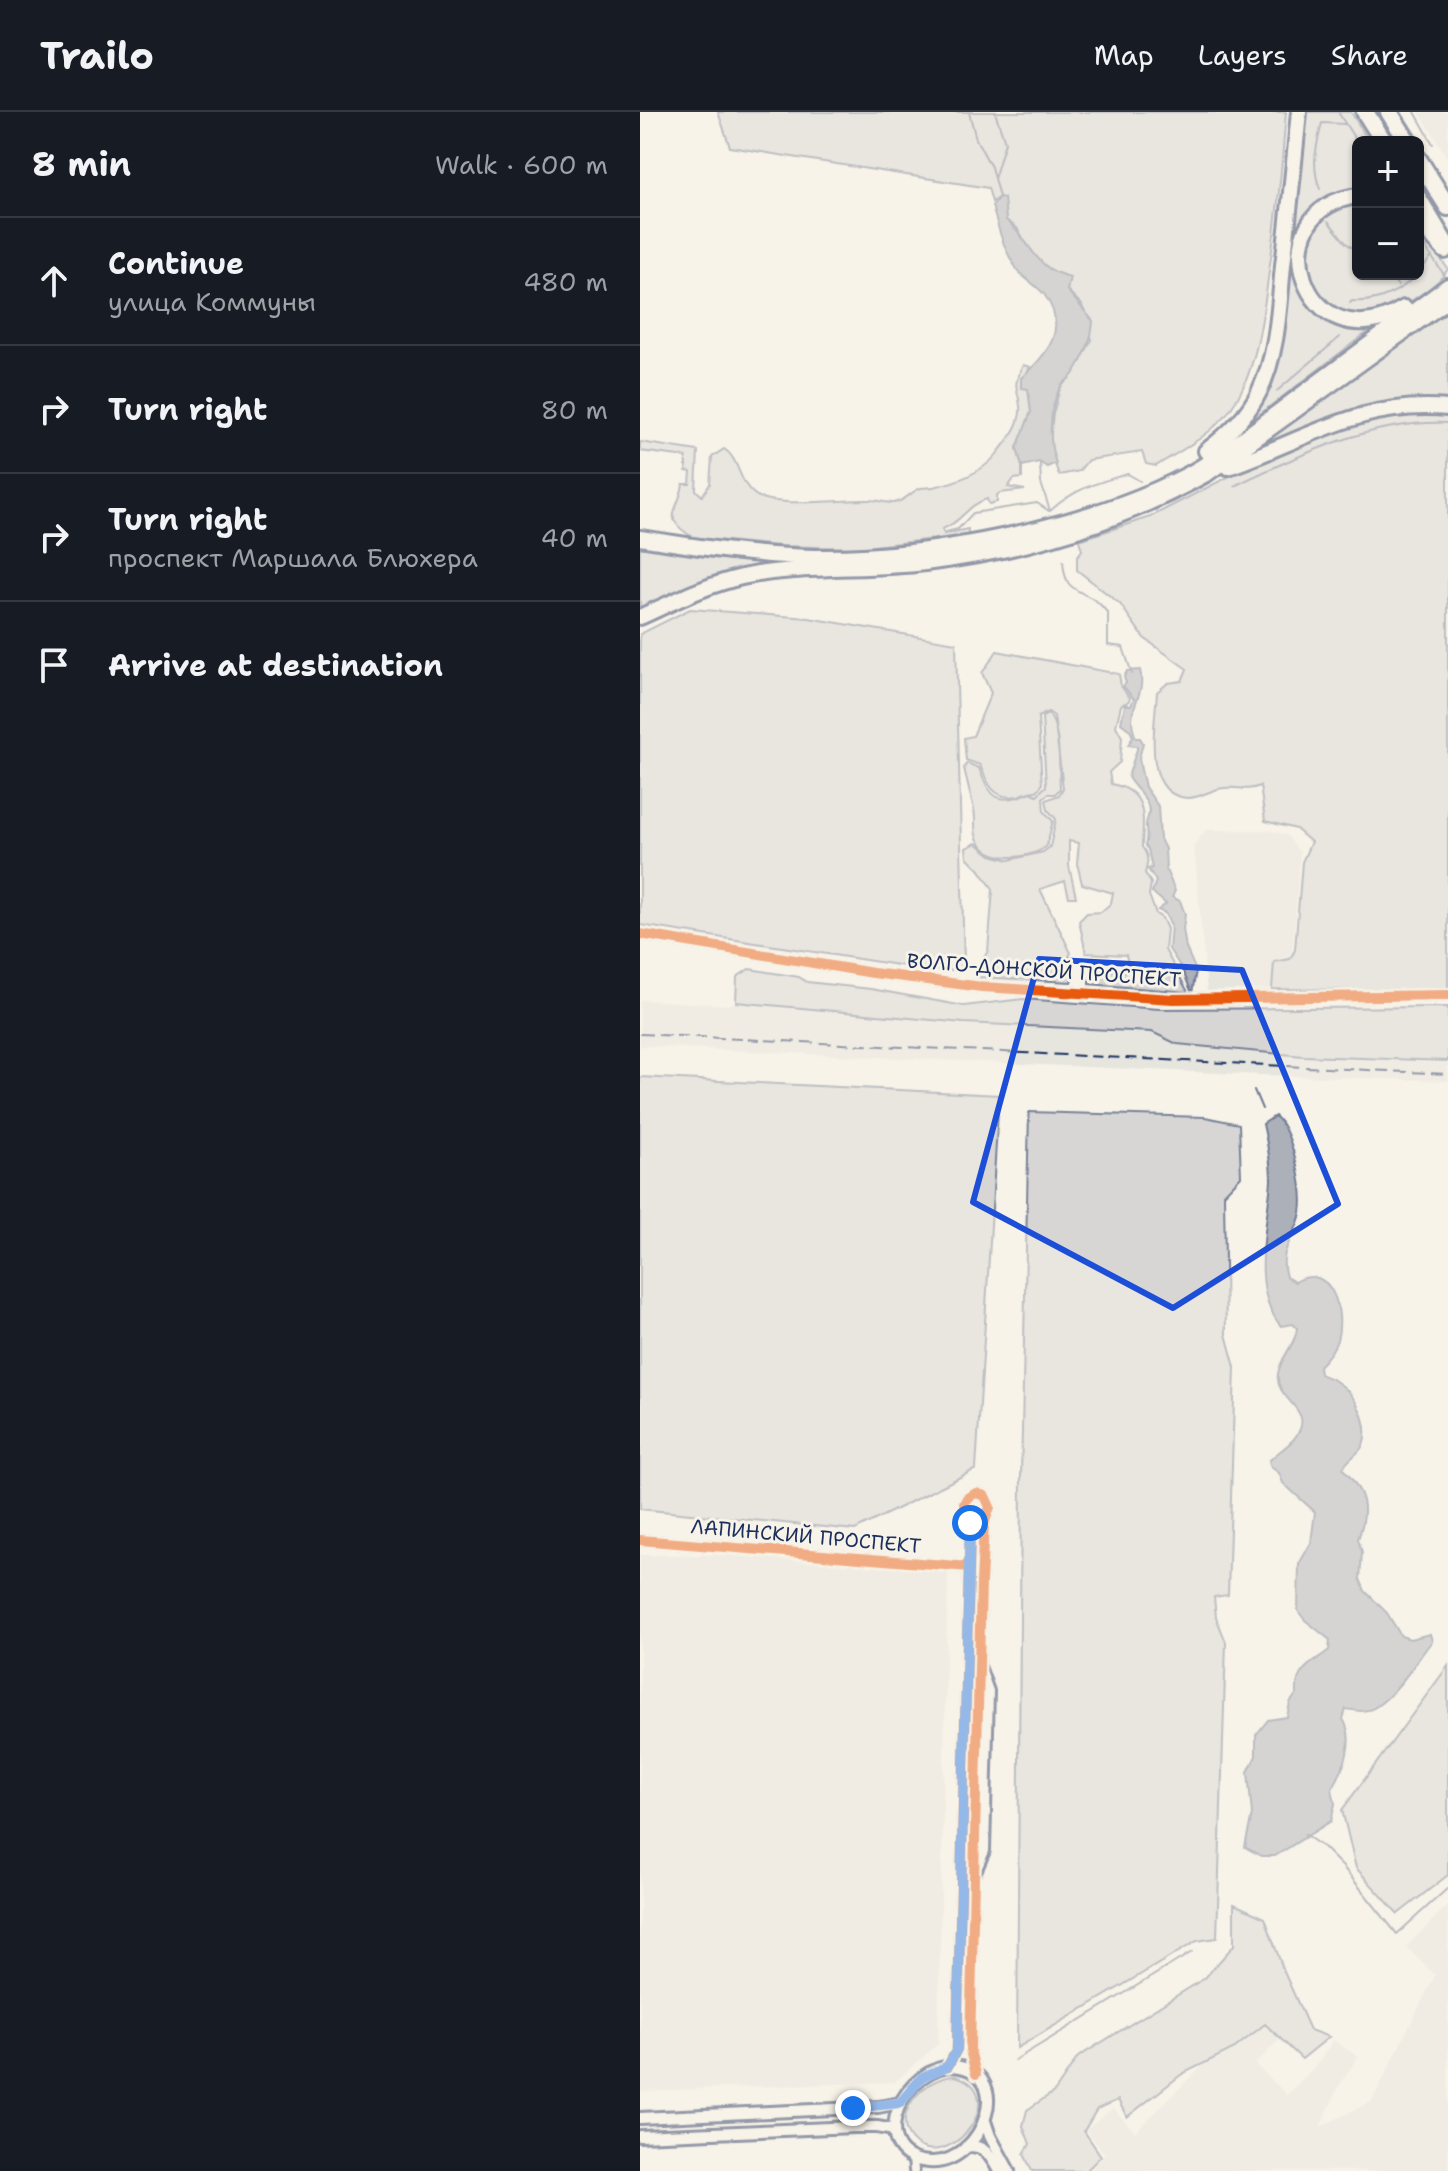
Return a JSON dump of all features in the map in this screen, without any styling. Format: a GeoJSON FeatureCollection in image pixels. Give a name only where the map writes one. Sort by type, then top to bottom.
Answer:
{"type":"FeatureCollection","features":[{"type":"Feature","properties":{"kind":"highway"},"geometry":{"type":"LineString","coordinates":[[1365,112],[1380,136]]}},
{"type":"Feature","properties":{"kind":"highway"},"geometry":{"type":"LineString","coordinates":[[1389,112],[1404,136]]}},
{"type":"Feature","properties":{"kind":"highway"},"geometry":{"type":"LineString","coordinates":[[1424,169],[1448,207]]}},
{"type":"Feature","properties":{"kind":"highway"},"geometry":{"type":"LineString","coordinates":[[1424,208],[1448,248]]}},
{"type":"Feature","properties":{"kind":"main road"},"geometry":{"type":"LineString","coordinates":[[1148,491],[1220,441],[1259,393],[1277,327],[1299,112]]}},
{"type":"Feature","properties":{"kind":"main road"},"geometry":{"type":"LineString","coordinates":[[1352,197],[1326,207],[1308,225],[1302,239],[1299,268],[1304,286],[1322,310],[1348,321],[1374,321],[1446,287]]}},
{"type":"Feature","properties":{"kind":"main road"},"geometry":{"type":"LineString","coordinates":[[1424,228],[1448,254]]}},
{"type":"Feature","properties":{"kind":"main road"},"geometry":{"type":"LineString","coordinates":[[640,538],[744,552],[812,557],[893,553],[1055,525],[1115,505],[1189,473],[1266,421],[1446,287]]}},
{"type":"Feature","properties":{"kind":"main road"},"geometry":{"type":"LineString","coordinates":[[640,617],[698,591],[743,577],[927,563],[1029,544],[1121,516],[1165,497],[1208,473],[1446,287]]}},
{"type":"Feature","properties":{"kind":"main road"},"geometry":{"type":"LineString","coordinates":[[1208,473],[1251,459],[1347,418],[1406,408],[1448,408]]}},
{"type":"Feature","properties":{"kind":"street","name":"ВОЛГО-ДОНСКОЙ ПРОСПЕКТ"},"geometry":{"type":"LineString","coordinates":[[640,934],[873,973],[982,987],[1173,999],[1448,995]]}},
{"type":"Feature","properties":{"kind":"street"},"geometry":{"type":"LineString","coordinates":[[934,2171],[943,2161],[966,2147],[985,2121],[989,2107],[988,2092],[976,2074],[970,2050],[984,1524],[990,1507],[985,1496],[976,1493],[964,1504],[970,1523],[957,2049],[948,2066]]}},
{"type":"Feature","properties":{"kind":"street","name":"ЛАПИНСКИЙ ПРОСПЕКТ"},"geometry":{"type":"LineString","coordinates":[[640,1540],[969,1567]]}},
{"type":"Feature","properties":{"kind":"street"},"geometry":{"type":"LineString","coordinates":[[943,2161],[925,2162],[913,2158],[899,2144],[894,2130],[895,2115],[900,2103],[922,2077],[948,2066],[963,2067],[976,2074]]}},
{"type":"Feature","properties":{"kind":"street"},"geometry":{"type":"LineString","coordinates":[[640,2118],[878,2107],[900,2103]]}},
{"type":"Feature","properties":{"kind":"street"},"geometry":{"type":"LineString","coordinates":[[985,2121],[1009,2171]]}},
{"type":"Feature","properties":{"kind":"street"},"geometry":{"type":"LineString","coordinates":[[640,2136],[854,2127],[894,2130]]}},
{"type":"Feature","properties":{"kind":"street"},"geometry":{"type":"LineString","coordinates":[[966,2147],[984,2150],[999,2171]]}},
{"type":"Feature","properties":{"kind":"street"},"geometry":{"type":"LineString","coordinates":[[913,2158],[914,2171]]}},
{"type":"Feature","properties":{"kind":"highlighted area"},"geometry":{"type":"Polygon","coordinates":[[[1039,959],[1242,970],[1338,1204],[1173,1308],[973,1202],[1039,959]]]}},
{"type":"Feature","properties":{"kind":"shaded area"},"geometry":{"type":"Polygon","coordinates":[[[718,112],[1286,112],[1277,211],[1261,325],[1239,396],[1214,427],[1196,442],[1156,466],[1146,464],[1142,452],[1088,460],[1079,471],[1059,475],[1049,448],[1053,414],[1060,388],[1073,374],[1092,340],[1082,305],[1067,290],[1069,277],[1050,271],[1031,253],[1017,228],[1006,220],[999,197],[992,202],[988,188],[730,147],[718,112]]]}},
{"type":"Feature","properties":{"kind":"shaded area"},"geometry":{"type":"Polygon","coordinates":[[[1306,112],[1351,112],[1365,136],[1352,136],[1352,192],[1332,198],[1294,248],[1293,263],[1305,300],[1320,314],[1340,324],[1374,327],[1239,430],[1264,395],[1306,112]]]}},
{"type":"Feature","properties":{"kind":"shaded area"},"geometry":{"type":"Polygon","coordinates":[[[1419,112],[1448,112],[1448,160],[1444,152],[1419,112]]]}},
{"type":"Feature","properties":{"kind":"shaded area"},"geometry":{"type":"Polygon","coordinates":[[[999,197],[1004,198],[1006,220],[1040,261],[1048,268],[1070,277],[1067,290],[1093,321],[1084,355],[1056,396],[1051,426],[1056,463],[1047,467],[1039,462],[1022,466],[1017,448],[1031,412],[1028,389],[1021,388],[1021,378],[1047,350],[1055,330],[1055,319],[1044,294],[1021,274],[1006,250],[992,206],[999,197]]]}},
{"type":"Feature","properties":{"kind":"shaded area"},"geometry":{"type":"Polygon","coordinates":[[[1352,203],[1352,280],[1424,280],[1424,236],[1448,269],[1437,282],[1393,311],[1373,318],[1359,318],[1340,312],[1325,302],[1314,289],[1307,274],[1305,258],[1315,226],[1329,211],[1352,203]]]}},
{"type":"Feature","properties":{"kind":"shaded area"},"geometry":{"type":"Polygon","coordinates":[[[1448,304],[1448,402],[1357,410],[1324,420],[1245,453],[1448,304]]]}},
{"type":"Feature","properties":{"kind":"shaded area"},"geometry":{"type":"Polygon","coordinates":[[[1023,365],[1030,367],[1027,373],[1031,412],[1017,448],[1022,478],[1014,479],[1008,487],[1025,490],[1000,493],[997,502],[989,504],[987,499],[980,501],[942,529],[944,534],[968,529],[968,535],[857,548],[781,546],[694,538],[683,531],[674,519],[683,484],[690,484],[691,472],[686,471],[686,457],[640,451],[640,442],[698,451],[696,490],[702,496],[710,484],[712,457],[724,449],[733,458],[745,484],[763,499],[894,503],[921,488],[968,476],[991,461],[1019,419],[1016,383],[1023,365]]]}},
{"type":"Feature","properties":{"kind":"shaded area"},"geometry":{"type":"Polygon","coordinates":[[[1405,413],[1448,414],[1448,991],[1272,989],[1274,962],[1290,959],[1295,950],[1302,862],[1311,842],[1296,829],[1265,821],[1260,786],[1219,789],[1188,798],[1173,794],[1163,785],[1154,756],[1157,692],[1168,683],[1182,681],[1187,669],[1144,638],[1120,604],[1077,570],[1077,557],[1082,550],[1079,540],[1150,517],[1253,464],[1349,424],[1405,413]]]}},
{"type":"Feature","properties":{"kind":"shaded area"},"geometry":{"type":"Polygon","coordinates":[[[640,544],[824,562],[778,569],[640,614],[640,544]]]}},
{"type":"Feature","properties":{"kind":"shaded area"},"geometry":{"type":"Polygon","coordinates":[[[690,609],[809,618],[956,643],[964,966],[959,970],[930,970],[640,925],[640,634],[690,609]]]}},
{"type":"Feature","properties":{"kind":"shaded area"},"geometry":{"type":"Polygon","coordinates":[[[997,651],[1119,674],[1121,686],[1130,698],[1121,705],[1116,726],[1122,737],[1120,762],[1109,772],[1111,784],[1132,793],[1141,807],[1142,847],[1147,860],[1145,873],[1151,883],[1149,895],[1156,914],[1162,918],[1167,929],[1165,950],[1188,992],[1089,984],[1089,969],[1130,971],[1126,955],[1086,953],[1079,921],[1087,913],[1101,912],[1111,903],[1113,893],[1082,884],[1077,863],[1079,843],[1069,841],[1069,866],[1076,897],[1069,897],[1065,881],[1040,889],[1071,953],[1061,974],[1073,975],[1071,982],[976,977],[977,969],[988,951],[993,889],[967,857],[966,848],[976,843],[991,855],[1009,860],[1043,852],[1050,847],[1056,819],[1048,810],[1046,800],[1059,795],[1063,788],[1054,716],[1048,712],[1038,717],[1042,785],[1037,791],[1003,796],[989,784],[980,765],[966,760],[964,738],[973,736],[991,693],[982,673],[997,651]]]}},
{"type":"Feature","properties":{"kind":"shaded area"},"geometry":{"type":"Polygon","coordinates":[[[1140,670],[1133,727],[1136,738],[1143,743],[1139,758],[1145,787],[1158,806],[1166,870],[1175,891],[1172,897],[1180,901],[1185,914],[1183,929],[1186,948],[1196,971],[1192,993],[1169,949],[1171,926],[1165,913],[1158,910],[1166,904],[1152,892],[1156,881],[1148,869],[1152,868],[1145,846],[1148,807],[1128,777],[1137,746],[1128,745],[1133,737],[1121,723],[1125,705],[1131,705],[1134,699],[1123,686],[1126,683],[1124,677],[1127,671],[1140,670]]]}},
{"type":"Feature","properties":{"kind":"shaded area"},"geometry":{"type":"Polygon","coordinates":[[[1048,714],[1057,738],[1060,789],[1043,798],[1044,811],[1053,821],[1046,847],[1017,857],[997,855],[988,851],[976,835],[975,813],[964,768],[967,763],[979,768],[987,787],[997,797],[1011,799],[1031,792],[1037,795],[1046,786],[1042,717],[1048,714]]]}},
{"type":"Feature","properties":{"kind":"shaded area"},"geometry":{"type":"Polygon","coordinates":[[[1206,830],[1266,830],[1287,835],[1300,853],[1290,988],[1207,991],[1194,845],[1206,830]]]}},
{"type":"Feature","properties":{"kind":"shaded area"},"geometry":{"type":"Polygon","coordinates":[[[749,969],[799,977],[807,982],[871,989],[964,1006],[1023,999],[1159,1009],[1448,1007],[1448,1061],[1303,1056],[1177,1044],[1152,1032],[964,1023],[736,1002],[737,977],[749,969]]]}},
{"type":"Feature","properties":{"kind":"shaded area"},"geometry":{"type":"Polygon","coordinates":[[[640,1000],[729,1005],[736,1002],[1153,1032],[1178,1044],[1303,1056],[1448,1061],[1448,1081],[640,1046],[640,1000]]]}},
{"type":"Feature","properties":{"kind":"shaded area"},"geometry":{"type":"Polygon","coordinates":[[[640,1077],[999,1095],[976,1469],[855,1530],[640,1509],[640,1077]]]}},
{"type":"Feature","properties":{"kind":"shaded area"},"geometry":{"type":"Polygon","coordinates":[[[1029,1112],[1205,1117],[1239,1124],[1241,1176],[1224,1194],[1226,1334],[1235,1367],[1228,1595],[1214,1597],[1216,1617],[1226,1642],[1217,1938],[1197,1941],[1017,2048],[1021,1476],[1029,1112]]]}},
{"type":"Feature","properties":{"kind":"shaded area"},"geometry":{"type":"Polygon","coordinates":[[[1275,1116],[1292,1147],[1302,1202],[1299,1221],[1284,1258],[1286,1277],[1295,1282],[1308,1277],[1318,1278],[1333,1293],[1339,1329],[1334,1347],[1319,1366],[1320,1374],[1344,1387],[1350,1394],[1360,1410],[1365,1428],[1363,1445],[1343,1469],[1357,1486],[1363,1502],[1364,1519],[1358,1539],[1362,1552],[1360,1579],[1365,1591],[1387,1613],[1401,1636],[1410,1639],[1430,1634],[1432,1641],[1385,1700],[1369,1710],[1346,1709],[1343,1719],[1347,1727],[1348,1745],[1341,1773],[1332,1789],[1335,1804],[1331,1821],[1275,1856],[1261,1856],[1245,1847],[1252,1814],[1248,1772],[1256,1756],[1256,1735],[1268,1720],[1287,1717],[1290,1703],[1297,1693],[1298,1678],[1311,1663],[1329,1650],[1330,1640],[1298,1611],[1299,1564],[1311,1543],[1315,1512],[1283,1483],[1269,1461],[1293,1440],[1301,1421],[1299,1413],[1282,1392],[1278,1374],[1297,1328],[1293,1324],[1281,1326],[1271,1311],[1263,1275],[1271,1180],[1263,1124],[1275,1116]]]}},
{"type":"Feature","properties":{"kind":"shaded area"},"geometry":{"type":"Polygon","coordinates":[[[640,1555],[717,1555],[948,1572],[938,2044],[895,2082],[640,2091],[640,1555]]]}},
{"type":"Feature","properties":{"kind":"shaded area"},"geometry":{"type":"Polygon","coordinates":[[[1448,1666],[1448,1875],[1398,1914],[1356,1868],[1342,1810],[1448,1666]]]}},
{"type":"Feature","properties":{"kind":"shaded area"},"geometry":{"type":"Polygon","coordinates":[[[1234,1904],[1265,1918],[1284,1972],[1310,2030],[1329,2037],[1302,2059],[1265,2024],[1235,2048],[1182,2074],[1127,2117],[1118,2100],[1097,2109],[1084,2131],[1101,2156],[1086,2171],[1032,2171],[1024,2154],[1030,2144],[1023,2126],[1027,2110],[1055,2091],[1078,2057],[1205,1978],[1234,1945],[1234,1904]]]}},
{"type":"Feature","properties":{"kind":"shaded area"},"geometry":{"type":"Polygon","coordinates":[[[1448,1905],[1448,2171],[1089,2171],[1105,2154],[1086,2130],[1113,2108],[1135,2132],[1210,2058],[1235,2048],[1265,2024],[1280,2039],[1255,2064],[1287,2095],[1320,2061],[1333,2040],[1358,2057],[1339,2086],[1320,2127],[1372,2101],[1435,1975],[1406,1947],[1448,1905]]]}},
{"type":"Feature","properties":{"kind":"shaded area"},"geometry":{"type":"Polygon","coordinates":[[[955,2076],[971,2085],[979,2097],[978,2112],[971,2126],[960,2139],[946,2147],[931,2149],[916,2144],[908,2134],[905,2122],[913,2100],[932,2083],[955,2076]]]}},
{"type":"Feature","properties":{"kind":"waterway"},"geometry":{"type":"LineString","coordinates":[[969,112],[976,139],[991,167],[999,197]]}},
{"type":"Feature","properties":{"kind":"waterway"},"geometry":{"type":"LineString","coordinates":[[994,179],[1005,142],[995,112]]}},
{"type":"Feature","properties":{"kind":"waterway"},"geometry":{"type":"LineString","coordinates":[[1338,112],[1353,136]]}},
{"type":"Feature","properties":{"kind":"waterway"},"geometry":{"type":"LineString","coordinates":[[1415,112],[1433,144]]}},
{"type":"Feature","properties":{"kind":"waterway"},"geometry":{"type":"LineString","coordinates":[[1320,189],[1315,164],[1322,123],[1345,124]]}},
{"type":"Feature","properties":{"kind":"waterway"},"geometry":{"type":"LineString","coordinates":[[1328,221],[1352,248]]}},
{"type":"Feature","properties":{"kind":"waterway"},"geometry":{"type":"LineString","coordinates":[[1424,246],[1447,279]]}},
{"type":"Feature","properties":{"kind":"waterway"},"geometry":{"type":"LineString","coordinates":[[1424,266],[1432,256]]}},
{"type":"Feature","properties":{"kind":"waterway"},"geometry":{"type":"LineString","coordinates":[[1375,280],[1386,280]]}},
{"type":"Feature","properties":{"kind":"waterway"},"geometry":{"type":"LineString","coordinates":[[1394,280],[1398,286]]}},
{"type":"Feature","properties":{"kind":"waterway"},"geometry":{"type":"LineString","coordinates":[[1350,303],[1388,295],[1410,280]]}},
{"type":"Feature","properties":{"kind":"waterway"},"geometry":{"type":"LineString","coordinates":[[1277,391],[1340,337]]}},
{"type":"Feature","properties":{"kind":"waterway"},"geometry":{"type":"LineString","coordinates":[[1234,486],[1312,451],[1365,433],[1392,427],[1448,423]]}},
{"type":"Feature","properties":{"kind":"waterway"},"geometry":{"type":"LineString","coordinates":[[1040,463],[1041,483],[1050,511]]}},
{"type":"Feature","properties":{"kind":"waterway"},"geometry":{"type":"LineString","coordinates":[[1050,511],[1068,497],[1096,484],[1128,474],[1140,481]]}},
{"type":"Feature","properties":{"kind":"waterway"},"geometry":{"type":"LineString","coordinates":[[946,532],[958,529],[973,513],[1037,503],[1049,511]]}},
{"type":"Feature","properties":{"kind":"waterway"},"geometry":{"type":"LineString","coordinates":[[1063,561],[1071,586],[1095,600],[1108,613],[1108,645],[1123,647],[1132,674]]}},
{"type":"Feature","properties":{"kind":"waterway"},"geometry":{"type":"LineString","coordinates":[[1254,1090],[1262,1109]]}},
{"type":"Feature","properties":{"kind":"waterway"},"geometry":{"type":"LineString","coordinates":[[1304,1834],[1343,1867],[1397,1934],[1448,1888]]}},
{"type":"Feature","properties":{"kind":"waterway"},"geometry":{"type":"LineString","coordinates":[[1015,2060],[1192,1952]]}},
{"type":"Feature","properties":{"kind":"railway"},"geometry":{"type":"LineString","coordinates":[[640,1034],[1448,1074]]}},
{"type":"Feature","properties":{"kind":"cycle path"},"geometry":{"type":"LineString","coordinates":[[640,934],[873,973],[982,987],[1173,999],[1448,995]]}},
{"type":"Feature","properties":{"kind":"cycle path"},"geometry":{"type":"LineString","coordinates":[[948,2066],[957,2049],[970,1528],[964,1504],[976,1493],[985,1496],[990,1507],[984,1524],[981,1582],[970,2050],[976,2074]]}},
{"type":"Feature","properties":{"kind":"cycle path"},"geometry":{"type":"LineString","coordinates":[[640,1540],[969,1567]]}},
{"type":"Feature","properties":{"kind":"route"},"geometry":{"type":"LineString","coordinates":[[853,2108],[900,2103],[908,2090],[928,2072],[948,2066],[957,2049],[970,1523]]}}]}
